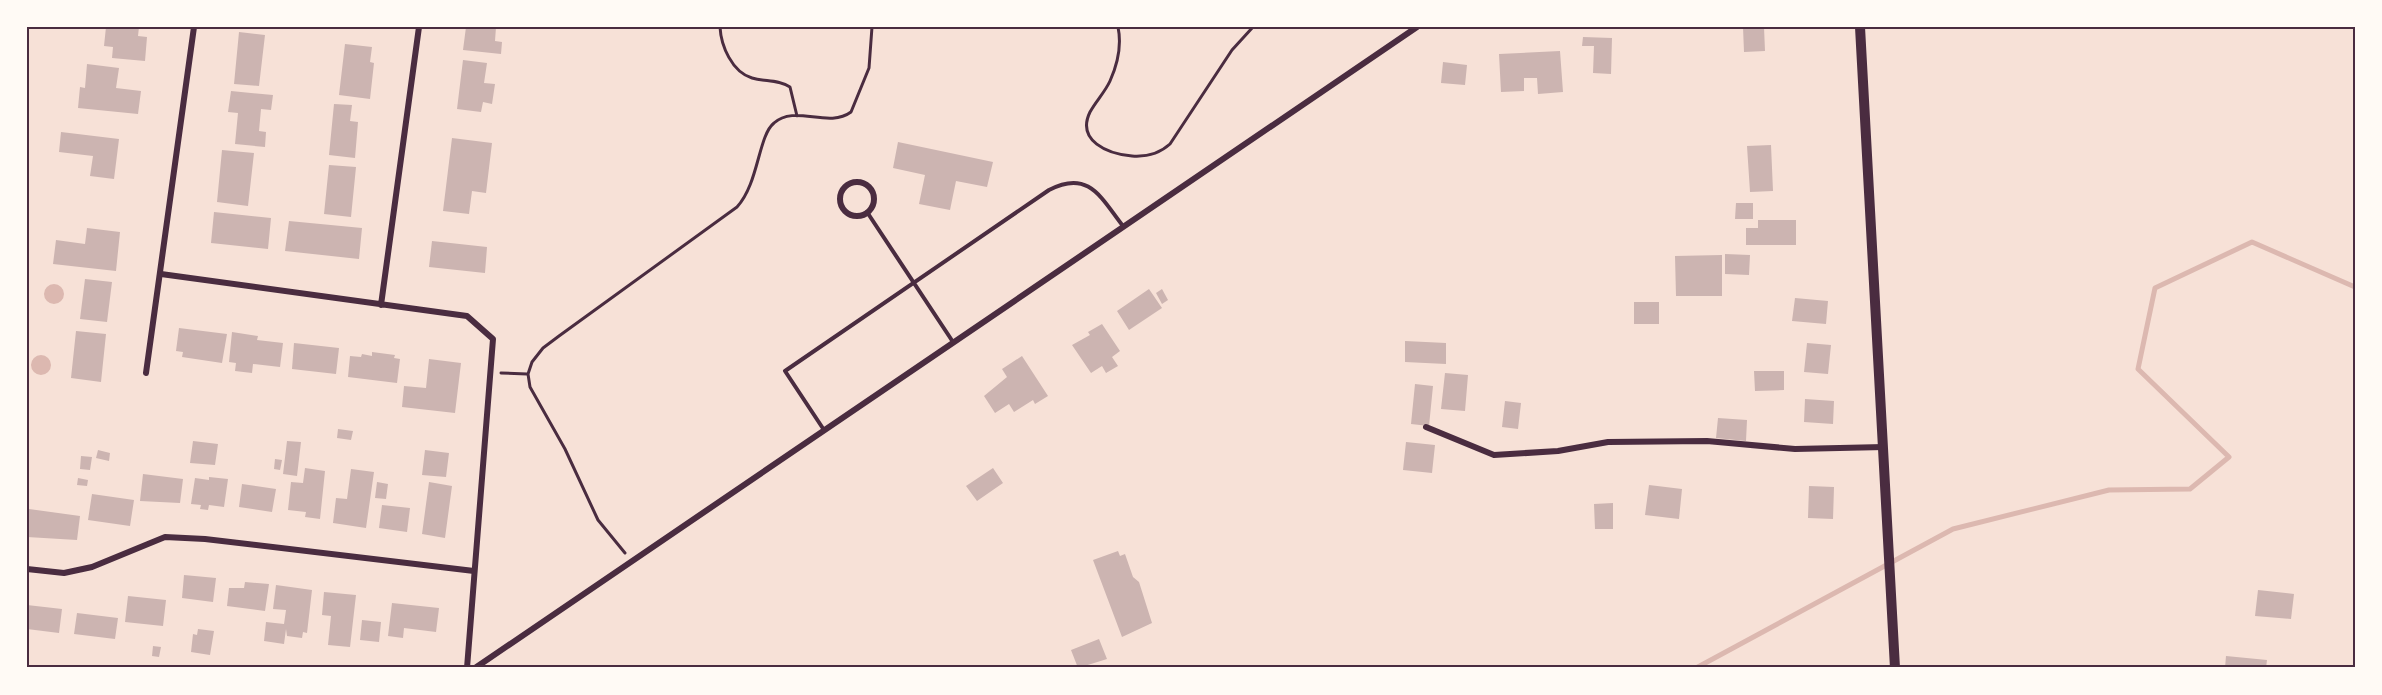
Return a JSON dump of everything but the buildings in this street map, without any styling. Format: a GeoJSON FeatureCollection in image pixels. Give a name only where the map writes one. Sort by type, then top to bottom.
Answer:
{"type":"FeatureCollection","features":[{"type":"Feature","properties":{"kind":"street"},"geometry":{"type":"LineString","coordinates":[[146,373],[194,27]]}},
{"type":"Feature","properties":{"kind":"street"},"geometry":{"type":"LineString","coordinates":[[381,305],[419,27]]}},
{"type":"Feature","properties":{"kind":"street"},"geometry":{"type":"LineString","coordinates":[[474,668],[1417,27]]}},
{"type":"Feature","properties":{"kind":"street"},"geometry":{"type":"LineString","coordinates":[[1860,27],[1895,668]]}},
{"type":"Feature","properties":{"kind":"street"},"geometry":{"type":"LineString","coordinates":[[861,182],[871,188],[874,200],[867,212],[853,216],[844,210],[840,195],[845,186],[861,182]]}},
{"type":"Feature","properties":{"kind":"street"},"geometry":{"type":"LineString","coordinates":[[161,274],[467,316],[493,339],[467,668]]}},
{"type":"Feature","properties":{"kind":"street"},"geometry":{"type":"LineString","coordinates":[[1426,427],[1494,455],[1558,451],[1608,442],[1707,441],[1795,448],[1884,447]]}},
{"type":"Feature","properties":{"kind":"street"},"geometry":{"type":"LineString","coordinates":[[27,569],[64,573],[93,567],[165,537],[205,539],[474,571]]}},
{"type":"Feature","properties":{"kind":"lane"},"geometry":{"type":"LineString","coordinates":[[824,431],[785,371],[914,282],[1064,182],[1081,182],[1090,187],[1123,227]]}},
{"type":"Feature","properties":{"kind":"lane"},"geometry":{"type":"LineString","coordinates":[[867,212],[954,342]]}},
{"type":"Feature","properties":{"kind":"path"},"geometry":{"type":"LineString","coordinates":[[720,27],[726,52],[738,68],[752,78],[781,82],[789,87],[797,116]]}},
{"type":"Feature","properties":{"kind":"path"},"geometry":{"type":"LineString","coordinates":[[632,561],[598,520],[555,430],[533,396],[528,374],[543,348],[737,207],[752,186],[765,140],[774,123],[786,117],[797,116],[832,119],[851,112],[869,68],[873,27]]}},
{"type":"Feature","properties":{"kind":"path"},"geometry":{"type":"LineString","coordinates":[[1118,27],[1120,49],[1116,66],[1089,114],[1087,129],[1094,143],[1101,148],[1139,156],[1156,153],[1170,144],[1232,50],[1253,27]]}},
{"type":"Feature","properties":{"kind":"path"},"geometry":{"type":"LineString","coordinates":[[490,372],[528,374]]}},
{"type":"Feature","properties":{"kind":"shaded area"},"geometry":{"type":"Polygon","coordinates":[[[54,284],[61,287],[64,294],[61,301],[54,304],[47,301],[44,294],[47,287],[54,284]]]}},
{"type":"Feature","properties":{"kind":"shaded area"},"geometry":{"type":"Polygon","coordinates":[[[41,355],[48,358],[51,365],[48,372],[41,375],[34,372],[31,365],[34,358],[41,355]]]}},
{"type":"Feature","properties":{"kind":"waterway"},"geometry":{"type":"LineString","coordinates":[[1696,668],[1953,529],[2109,490],[2190,489],[2229,457],[2138,369],[2155,288],[2252,242],[2355,287]]}}]}
